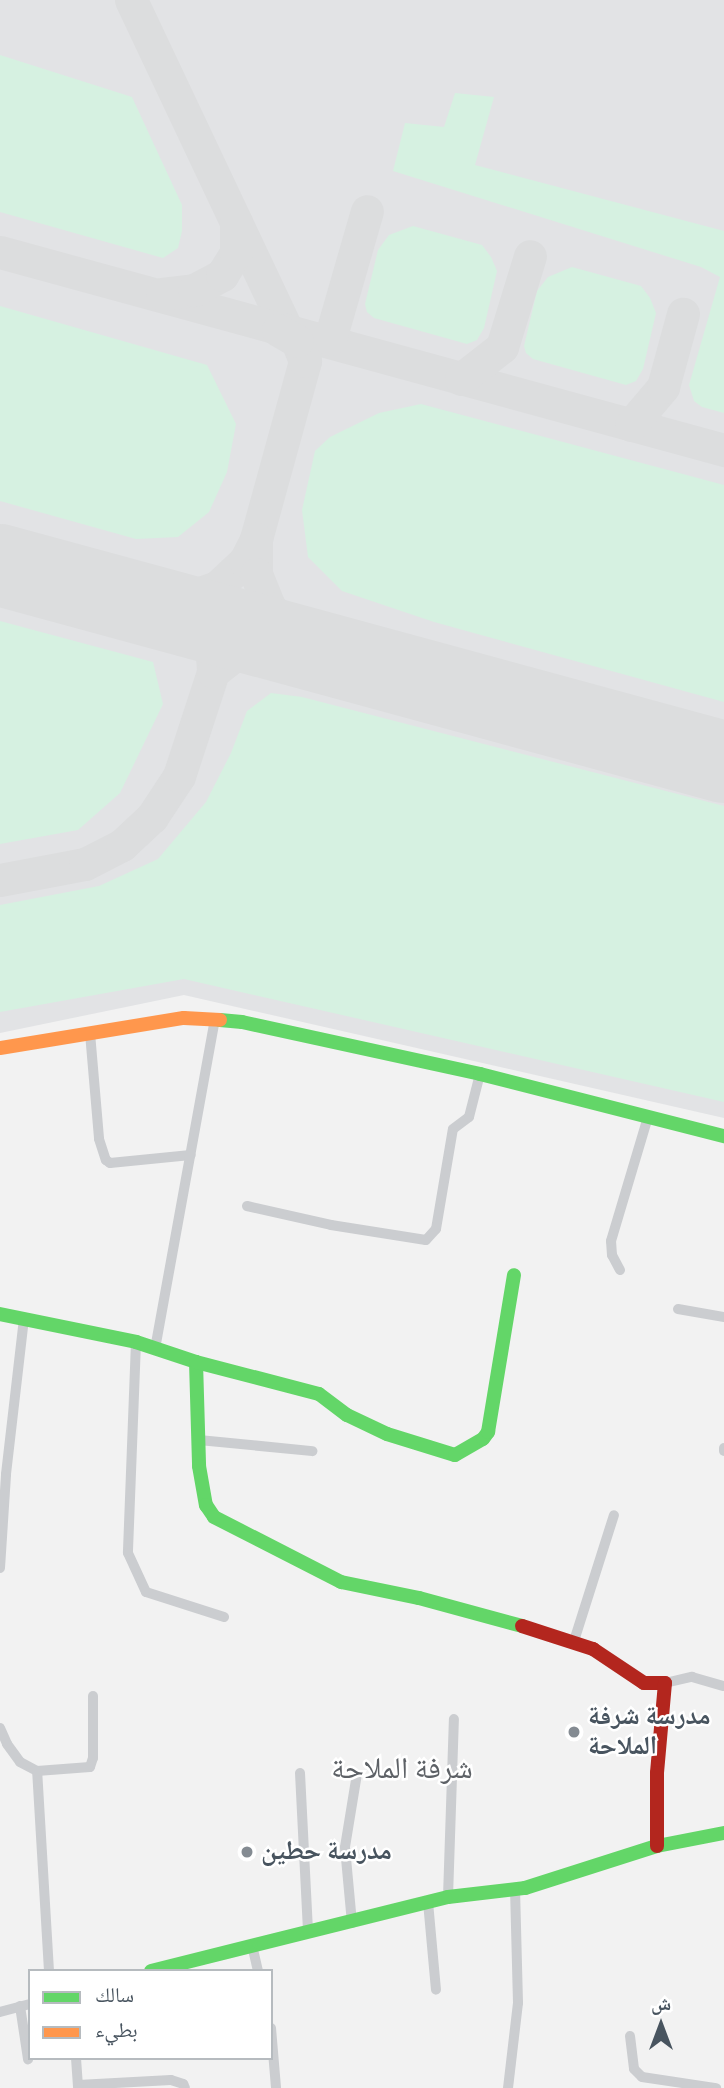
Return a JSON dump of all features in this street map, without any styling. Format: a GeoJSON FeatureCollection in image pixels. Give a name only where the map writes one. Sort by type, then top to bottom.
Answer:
{"type":"FeatureCollection","features":[{"type":"Feature","properties":{"kind":"street"},"geometry":{"type":"LineString","coordinates":[[0,1048],[184,1018],[215,1018],[480,1074],[724,1136]]}},
{"type":"Feature","properties":{"kind":"street"},"geometry":{"type":"LineString","coordinates":[[155,1349],[215,1018]]}},
{"type":"Feature","properties":{"kind":"street"},"geometry":{"type":"LineString","coordinates":[[90,1033],[99,1139],[106,1160],[110,1163],[191,1155]]}},
{"type":"Feature","properties":{"kind":"street"},"geometry":{"type":"LineString","coordinates":[[247,1206],[331,1225],[426,1240],[436,1228],[453,1129],[469,1117],[480,1074]]}},
{"type":"Feature","properties":{"kind":"street"},"geometry":{"type":"LineString","coordinates":[[620,1269],[612,1255],[611,1241],[648,1117]]}},
{"type":"Feature","properties":{"kind":"street"},"geometry":{"type":"LineString","coordinates":[[0,1314],[136,1342],[196,1362],[319,1394],[347,1415],[387,1434],[455,1455],[484,1440],[488,1432],[514,1275]]}},
{"type":"Feature","properties":{"kind":"street"},"geometry":{"type":"LineString","coordinates":[[678,1309],[724,1317]]}},
{"type":"Feature","properties":{"kind":"street"},"geometry":{"type":"LineString","coordinates":[[0,1569],[6,1474],[24,1318]]}},
{"type":"Feature","properties":{"kind":"street"},"geometry":{"type":"LineString","coordinates":[[136,1342],[128,1553],[146,1592],[224,1617]]}},
{"type":"Feature","properties":{"kind":"street"},"geometry":{"type":"LineString","coordinates":[[196,1362],[202,1484],[210,1514],[351,1586],[419,1598],[574,1642],[593,1649],[644,1683],[665,1683],[692,1677],[724,1686]]}},
{"type":"Feature","properties":{"kind":"street"},"geometry":{"type":"LineString","coordinates":[[199,1440],[312,1451]]}},
{"type":"Feature","properties":{"kind":"street"},"geometry":{"type":"LineString","coordinates":[[574,1642],[614,1515]]}},
{"type":"Feature","properties":{"kind":"street"},"geometry":{"type":"LineString","coordinates":[[657,1846],[657,1773],[665,1683]]}},
{"type":"Feature","properties":{"kind":"street"},"geometry":{"type":"LineString","coordinates":[[0,1728],[15,1756],[37,1771],[90,1767],[93,1758],[93,1696]]}},
{"type":"Feature","properties":{"kind":"street"},"geometry":{"type":"LineString","coordinates":[[448,1897],[454,1719]]}},
{"type":"Feature","properties":{"kind":"street"},"geometry":{"type":"LineString","coordinates":[[37,1771],[49,1969]]}},
{"type":"Feature","properties":{"kind":"street"},"geometry":{"type":"LineString","coordinates":[[300,1773],[308,1931]]}},
{"type":"Feature","properties":{"kind":"street"},"geometry":{"type":"LineString","coordinates":[[352,1923],[345,1847],[358,1774]]}},
{"type":"Feature","properties":{"kind":"street"},"geometry":{"type":"LineString","coordinates":[[159,1969],[448,1897],[515,1890],[558,1880],[657,1846],[724,1833]]}},
{"type":"Feature","properties":{"kind":"street"},"geometry":{"type":"LineString","coordinates":[[508,2088],[518,2003],[515,1890]]}},
{"type":"Feature","properties":{"kind":"street"},"geometry":{"type":"LineString","coordinates":[[428,1902],[436,1990]]}},
{"type":"Feature","properties":{"kind":"street"},"geometry":{"type":"LineString","coordinates":[[252,1945],[258,1969]]}},
{"type":"Feature","properties":{"kind":"street"},"geometry":{"type":"LineString","coordinates":[[0,2012],[25,2005],[28,2059]]}},
{"type":"Feature","properties":{"kind":"street"},"geometry":{"type":"LineString","coordinates":[[630,2036],[634,2069],[642,2077],[716,2088]]}},
{"type":"Feature","properties":{"kind":"street"},"geometry":{"type":"LineString","coordinates":[[273,2052],[276,2088]]}},
{"type":"Feature","properties":{"kind":"street"},"geometry":{"type":"LineString","coordinates":[[76,2060],[78,2087],[171,2080],[184,2088]]}},
{"type":"Feature","properties":{"kind":"shaded area"},"geometry":{"type":"Polygon","coordinates":[[[0,0],[724,0],[724,1118],[184,995],[0,1033],[0,0]]]}},
{"type":"Feature","properties":{"kind":"green space"},"geometry":{"type":"Polygon","coordinates":[[[0,55],[132,97],[182,205],[182,231],[178,248],[163,258],[0,212],[0,55]]]}},
{"type":"Feature","properties":{"kind":"green space"},"geometry":{"type":"Polygon","coordinates":[[[455,93],[494,97],[475,165],[724,231],[724,413],[702,407],[694,401],[689,385],[720,277],[701,267],[393,171],[405,123],[444,127],[455,93]]]}},
{"type":"Feature","properties":{"kind":"green space"},"geometry":{"type":"Polygon","coordinates":[[[413,226],[482,245],[491,257],[497,271],[484,328],[477,340],[467,344],[374,318],[367,312],[365,304],[378,250],[389,235],[413,226]]]}},
{"type":"Feature","properties":{"kind":"green space"},"geometry":{"type":"Polygon","coordinates":[[[572,267],[641,286],[650,298],[656,313],[643,369],[636,381],[626,385],[533,359],[526,353],[524,346],[537,291],[548,277],[572,267]]]}},
{"type":"Feature","properties":{"kind":"green space"},"geometry":{"type":"Polygon","coordinates":[[[0,306],[207,365],[236,424],[227,472],[209,512],[178,537],[136,539],[0,501],[0,306]]]}},
{"type":"Feature","properties":{"kind":"green space"},"geometry":{"type":"Polygon","coordinates":[[[421,404],[724,485],[724,702],[434,622],[342,591],[308,557],[302,510],[315,451],[330,437],[379,413],[421,404]]]}},
{"type":"Feature","properties":{"kind":"green space"},"geometry":{"type":"Polygon","coordinates":[[[0,621],[153,662],[163,704],[120,793],[78,830],[0,844],[0,621]]]}},
{"type":"Feature","properties":{"kind":"green space"},"geometry":{"type":"Polygon","coordinates":[[[271,693],[302,697],[724,806],[724,1102],[184,979],[0,1012],[0,905],[99,886],[158,859],[206,802],[231,753],[247,711],[271,693]]]}},
{"type":"Feature","properties":{"kind":"taxiway"},"geometry":{"type":"LineString","coordinates":[[131,0],[288,332]]}},
{"type":"Feature","properties":{"kind":"taxiway"},"geometry":{"type":"LineString","coordinates":[[330,339],[367,211]]}},
{"type":"Feature","properties":{"kind":"taxiway"},"geometry":{"type":"LineString","coordinates":[[162,294],[194,290],[222,275],[236,253],[236,222]]}},
{"type":"Feature","properties":{"kind":"taxiway"},"geometry":{"type":"LineString","coordinates":[[0,252],[724,450]]}},
{"type":"Feature","properties":{"kind":"taxiway"},"geometry":{"type":"LineString","coordinates":[[461,379],[502,347],[530,256]]}},
{"type":"Feature","properties":{"kind":"taxiway"},"geometry":{"type":"LineString","coordinates":[[631,425],[663,387],[683,314]]}},
{"type":"Feature","properties":{"kind":"taxiway"},"geometry":{"type":"LineString","coordinates":[[256,539],[305,361],[297,341],[278,330]]}},
{"type":"Feature","properties":{"kind":"taxiway"},"geometry":{"type":"LineString","coordinates":[[158,608],[217,587],[245,561],[256,539],[256,574],[270,608],[300,637],[333,656]]}},
{"type":"Feature","properties":{"kind":"taxiway"},"geometry":{"type":"LineString","coordinates":[[178,613],[207,644],[212,656],[213,672]]}},
{"type":"Feature","properties":{"kind":"taxiway"},"geometry":{"type":"LineString","coordinates":[[0,880],[85,864],[122,845],[152,817],[179,776],[213,672],[244,648],[274,638]]}},
{"type":"Feature","properties":{"kind":"runway"},"geometry":{"type":"LineString","coordinates":[[0,565],[724,762]]}},
{"type":"Feature","properties":{"kind":"traffic: fast"},"geometry":{"type":"LineString","coordinates":[[220,1020],[242,1022],[480,1074],[724,1136]]}},
{"type":"Feature","properties":{"kind":"traffic: fast"},"geometry":{"type":"LineString","coordinates":[[196,1362],[319,1394],[347,1415],[387,1434],[455,1455],[483,1439],[488,1432],[514,1275]]}},
{"type":"Feature","properties":{"kind":"traffic: fast"},"geometry":{"type":"LineString","coordinates":[[0,1314],[136,1342],[196,1362],[199,1466],[206,1505],[214,1517],[341,1582],[419,1598],[522,1626]]}},
{"type":"Feature","properties":{"kind":"traffic: fast"},"geometry":{"type":"LineString","coordinates":[[159,1969],[448,1897],[525,1888],[657,1846],[724,1833]]}},
{"type":"Feature","properties":{"kind":"traffic: slow"},"geometry":{"type":"LineString","coordinates":[[0,1048],[184,1018],[220,1020]]}},
{"type":"Feature","properties":{"kind":"traffic: jam"},"geometry":{"type":"LineString","coordinates":[[522,1626],[593,1649],[644,1683],[665,1683],[657,1773],[657,1846]]}},
{"type":"Feature","properties":{"kind":"place","name":"مدرسة شرفة الملاحة"},"geometry":{"type":"Point","coordinates":[574,1732]}},
{"type":"Feature","properties":{"kind":"place","name":"مدرسة حطين"},"geometry":{"type":"Point","coordinates":[247,1852]}},
{"type":"Feature","properties":{"kind":"district","name":"شرفة الملاحة"},"geometry":{"type":"Point","coordinates":[402,1769]}}]}
